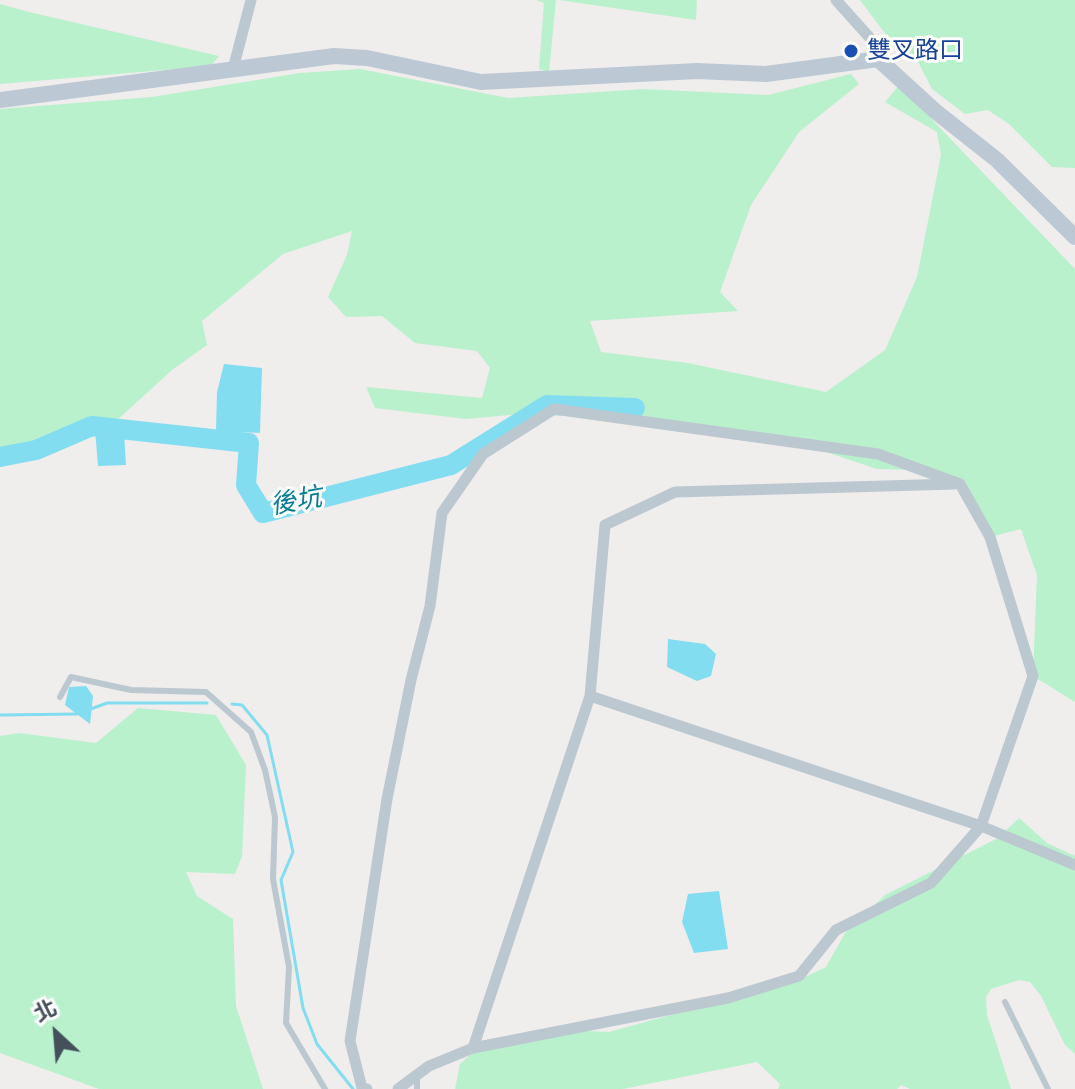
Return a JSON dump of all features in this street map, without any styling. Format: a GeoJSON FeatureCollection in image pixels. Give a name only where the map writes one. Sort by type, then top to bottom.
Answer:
{"type":"FeatureCollection","features":[{"type":"Feature","properties":{"kind":"street"},"geometry":{"type":"LineString","coordinates":[[233,69],[251,0]]}},
{"type":"Feature","properties":{"kind":"street"},"geometry":{"type":"LineString","coordinates":[[836,0],[870,38],[878,59],[935,111],[997,160],[1075,237]]}},
{"type":"Feature","properties":{"kind":"street"},"geometry":{"type":"LineString","coordinates":[[0,100],[334,56],[367,58],[481,82],[531,82],[697,71],[766,74],[878,59]]}},
{"type":"Feature","properties":{"kind":"street"},"geometry":{"type":"LineString","coordinates":[[367,1089],[362,1088],[350,1041],[387,799],[430,606],[442,513],[483,454],[554,409],[878,454],[960,484],[990,537],[1033,676],[981,826],[931,883],[836,930],[799,976],[728,998],[473,1048],[417,1075],[398,1089]]}},
{"type":"Feature","properties":{"kind":"street"},"geometry":{"type":"LineString","coordinates":[[473,1048],[590,696],[605,525],[675,492],[960,484]]}},
{"type":"Feature","properties":{"kind":"street"},"geometry":{"type":"LineString","coordinates":[[590,696],[981,826],[1075,865]]}},
{"type":"Feature","properties":{"kind":"lane"},"geometry":{"type":"LineString","coordinates":[[60,697],[71,677],[131,690],[206,692],[251,732],[265,770],[275,817],[273,879],[289,967],[286,1023],[325,1089]]}},
{"type":"Feature","properties":{"kind":"lane"},"geometry":{"type":"LineString","coordinates":[[1005,1002],[1048,1089]]}},
{"type":"Feature","properties":{"kind":"lane"},"geometry":{"type":"LineString","coordinates":[[417,1075],[417,1089]]}},
{"type":"Feature","properties":{"kind":"green space"},"geometry":{"type":"Polygon","coordinates":[[[536,0],[556,0],[549,72],[539,69],[544,3],[536,0]]]}},
{"type":"Feature","properties":{"kind":"green space"},"geometry":{"type":"Polygon","coordinates":[[[559,0],[697,0],[696,20],[559,0]]]}},
{"type":"Feature","properties":{"kind":"green space"},"geometry":{"type":"Polygon","coordinates":[[[860,0],[1075,0],[1075,168],[1052,167],[1009,124],[988,110],[965,114],[932,89],[916,58],[884,32],[860,0]]]}},
{"type":"Feature","properties":{"kind":"green space"},"geometry":{"type":"Polygon","coordinates":[[[0,4],[219,56],[211,66],[0,84],[0,4]]]}},
{"type":"Feature","properties":{"kind":"green space"},"geometry":{"type":"Polygon","coordinates":[[[360,69],[508,98],[644,89],[768,95],[851,74],[859,84],[799,132],[751,205],[720,292],[738,311],[590,321],[601,352],[688,363],[826,392],[885,350],[917,277],[941,155],[937,132],[885,102],[899,85],[1075,269],[1075,702],[1033,676],[1037,575],[1021,529],[990,537],[960,484],[912,470],[877,469],[805,445],[663,426],[585,408],[466,419],[375,408],[366,387],[482,398],[490,368],[477,351],[415,343],[382,316],[346,317],[328,297],[347,255],[352,231],[283,254],[202,321],[207,345],[172,370],[116,421],[0,463],[0,109],[152,97],[300,73],[360,69]]]}},
{"type":"Feature","properties":{"kind":"green space"},"geometry":{"type":"Polygon","coordinates":[[[138,708],[216,715],[246,765],[242,856],[235,874],[186,872],[197,896],[233,919],[236,1006],[263,1089],[99,1089],[0,1053],[0,736],[19,733],[96,743],[138,708]]]}},
{"type":"Feature","properties":{"kind":"green space"},"geometry":{"type":"Polygon","coordinates":[[[1019,818],[1047,843],[1075,856],[1075,1054],[1065,1045],[1041,996],[1030,982],[1019,980],[991,989],[986,997],[987,1015],[1011,1089],[910,1089],[901,1085],[897,1089],[778,1089],[780,1084],[757,1062],[623,1089],[455,1089],[460,1064],[473,1052],[563,1030],[609,1032],[801,979],[826,967],[845,933],[885,895],[998,838],[1019,818]]]}},
{"type":"Feature","properties":{"kind":"water"},"geometry":{"type":"Polygon","coordinates":[[[224,364],[262,368],[260,433],[216,431],[217,392],[224,364]]]}},
{"type":"Feature","properties":{"kind":"water"},"geometry":{"type":"Polygon","coordinates":[[[95,429],[124,433],[126,465],[98,466],[95,429]]]}},
{"type":"Feature","properties":{"kind":"water"},"geometry":{"type":"Polygon","coordinates":[[[668,639],[705,644],[716,654],[711,676],[697,681],[667,667],[668,639]]]}},
{"type":"Feature","properties":{"kind":"water"},"geometry":{"type":"Polygon","coordinates":[[[86,686],[93,696],[90,724],[65,705],[69,687],[86,686]]]}},
{"type":"Feature","properties":{"kind":"water"},"geometry":{"type":"Polygon","coordinates":[[[719,891],[728,949],[694,953],[682,922],[688,894],[719,891]]]}},
{"type":"Feature","properties":{"kind":"waterway","name":"後坑"},"geometry":{"type":"LineString","coordinates":[[0,457],[36,450],[92,426],[249,443],[246,485],[263,513],[451,465],[547,405],[635,408]]}},
{"type":"Feature","properties":{"kind":"waterway"},"geometry":{"type":"LineString","coordinates":[[88,710],[107,703],[207,703]]}},
{"type":"Feature","properties":{"kind":"waterway"},"geometry":{"type":"LineString","coordinates":[[232,704],[242,705],[267,735],[293,852],[281,880],[303,1008],[317,1044],[353,1089]]}},
{"type":"Feature","properties":{"kind":"waterway"},"geometry":{"type":"LineString","coordinates":[[0,715],[77,714]]}},
{"type":"Feature","properties":{"kind":"place","name":"雙叉路口"},"geometry":{"type":"Point","coordinates":[851,51]}}]}
